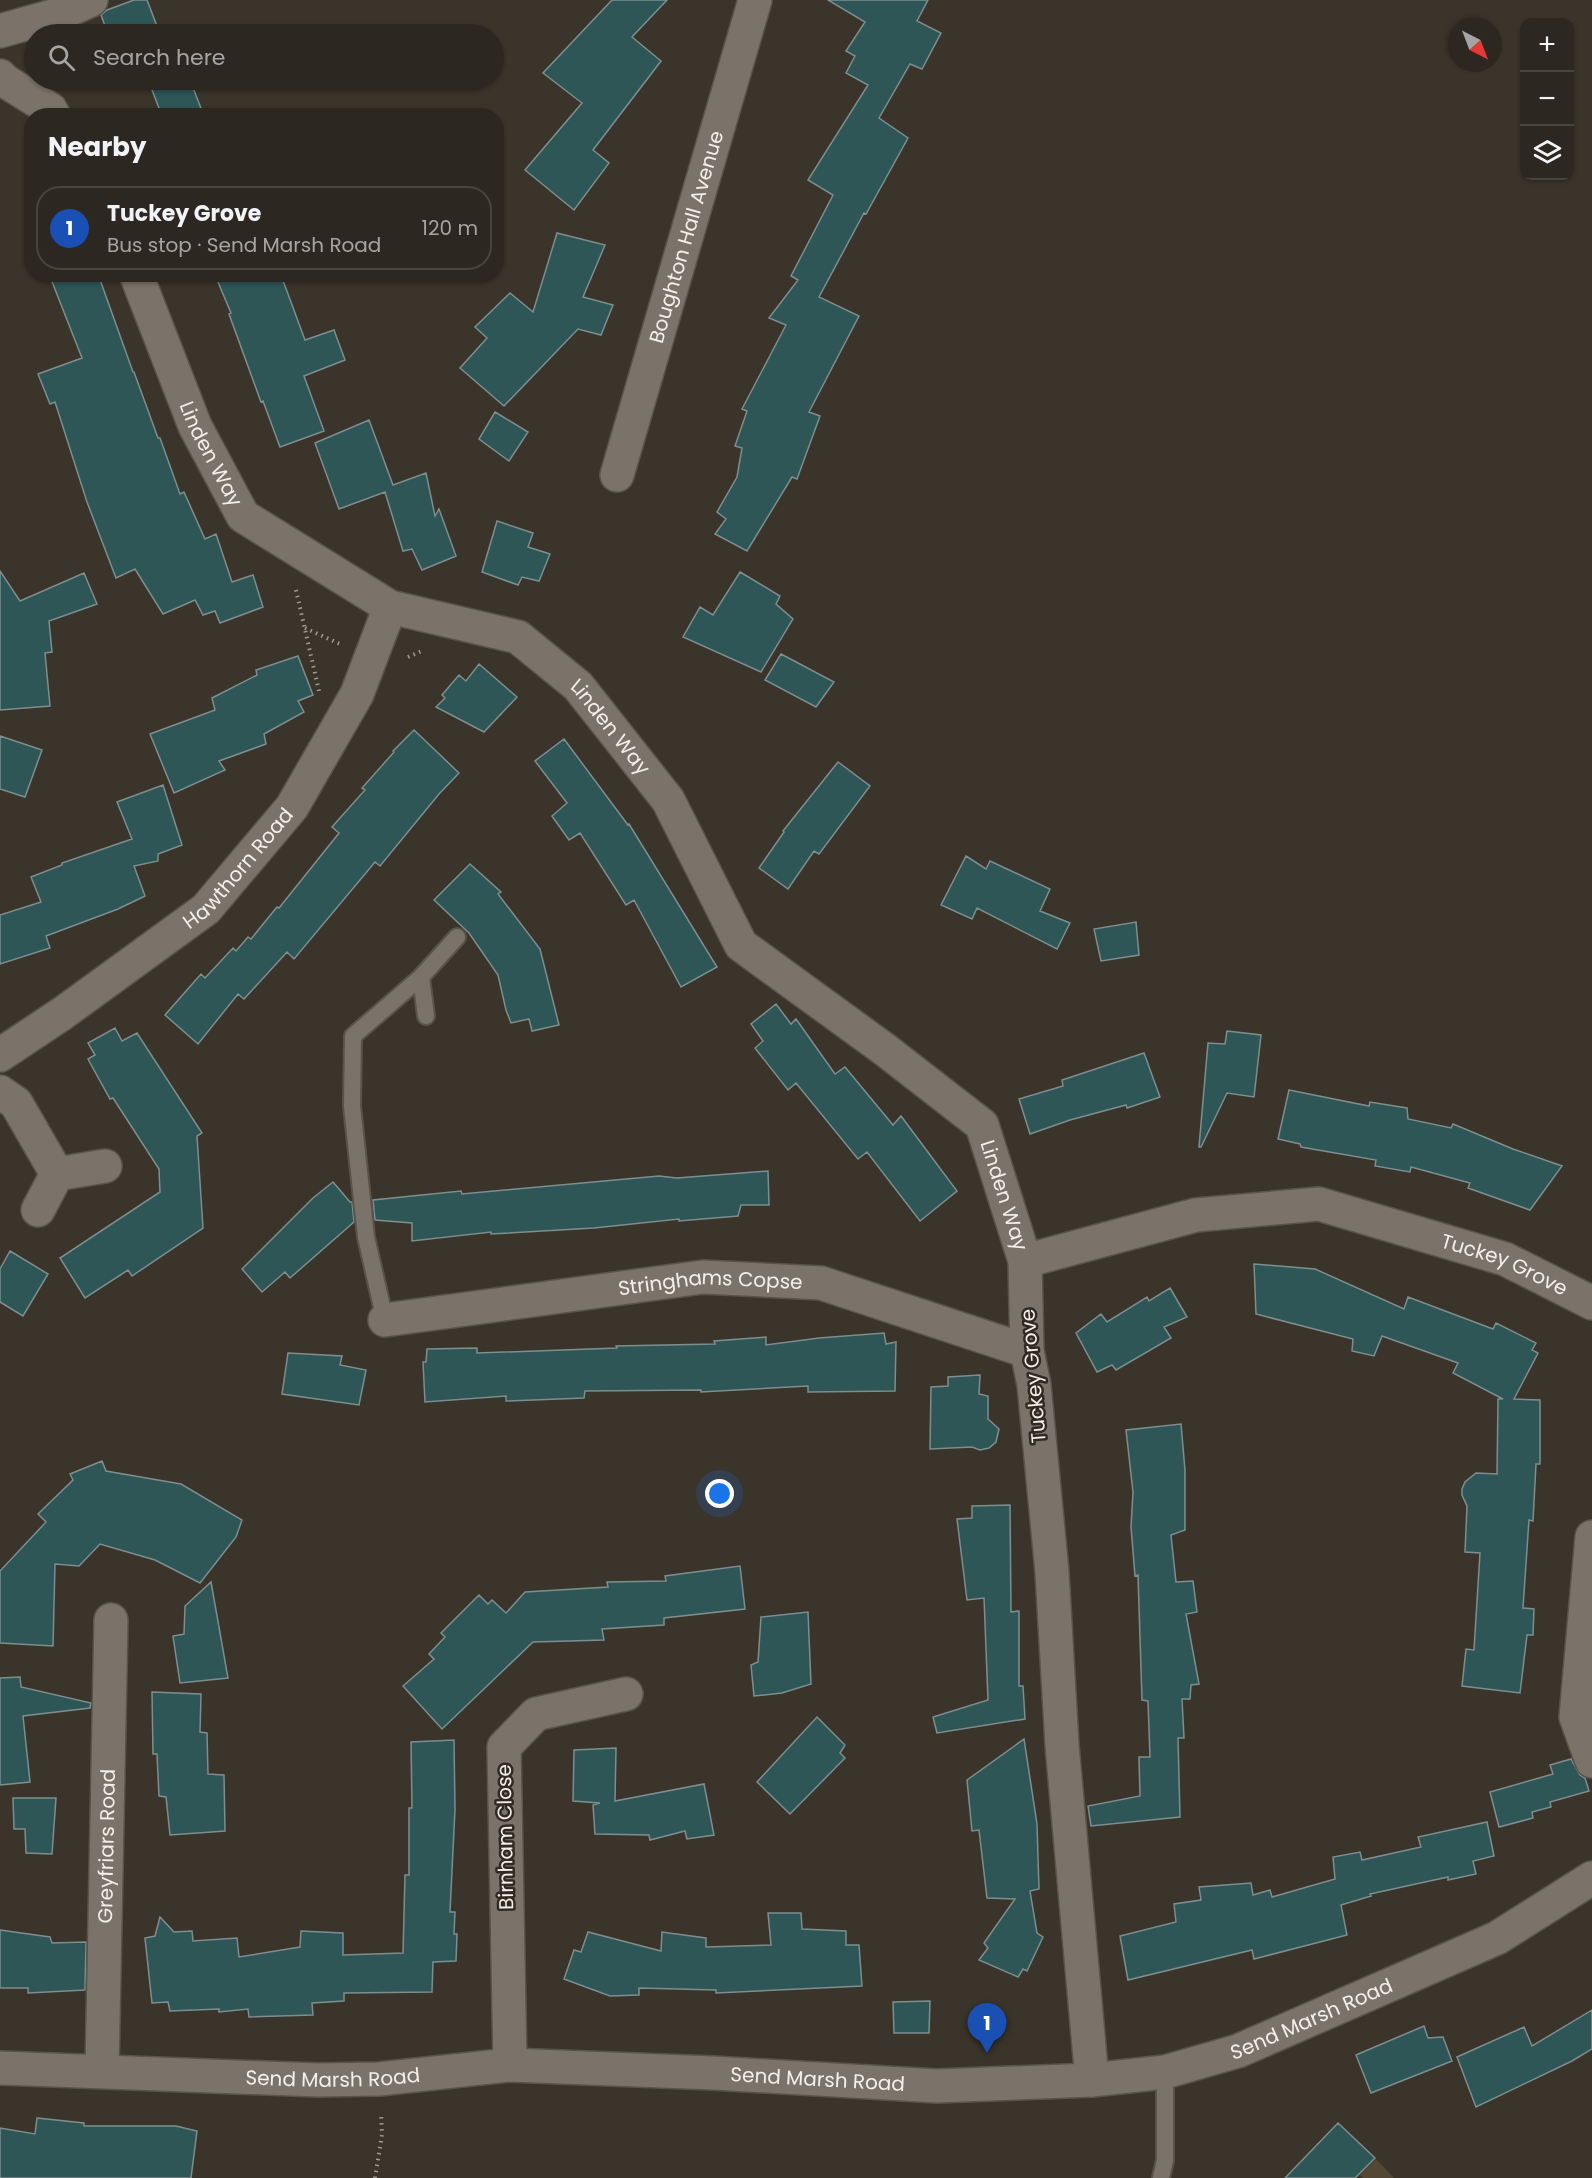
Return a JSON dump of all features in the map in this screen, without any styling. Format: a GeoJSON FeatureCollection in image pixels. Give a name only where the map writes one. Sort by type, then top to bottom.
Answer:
{"type":"FeatureCollection","features":[{"type":"Feature","properties":{"kind":"street"},"geometry":{"type":"LineString","coordinates":[[25,24],[60,14],[90,0]]}},
{"type":"Feature","properties":{"kind":"street","name":"Boughton Hall Avenue"},"geometry":{"type":"LineString","coordinates":[[617,475],[755,0]]}},
{"type":"Feature","properties":{"kind":"street"},"geometry":{"type":"LineString","coordinates":[[0,31],[24,24]]}},
{"type":"Feature","properties":{"kind":"street"},"geometry":{"type":"LineString","coordinates":[[0,76],[4,81],[48,108]]}},
{"type":"Feature","properties":{"kind":"street","name":"Linden Way"},"geometry":{"type":"LineString","coordinates":[[139,282],[195,426],[243,516],[390,606],[518,637],[578,686],[668,800],[741,945],[884,1049],[982,1125],[1025,1261]]}},
{"type":"Feature","properties":{"kind":"street","name":"Hawthorn Road"},"geometry":{"type":"LineString","coordinates":[[0,1055],[63,1013],[206,909],[292,807],[357,694],[390,606]]}},
{"type":"Feature","properties":{"kind":"street"},"geometry":{"type":"LineString","coordinates":[[0,1092],[16,1104],[57,1174]]}},
{"type":"Feature","properties":{"kind":"street"},"geometry":{"type":"LineString","coordinates":[[57,1174],[105,1166]]}},
{"type":"Feature","properties":{"kind":"street"},"geometry":{"type":"LineString","coordinates":[[38,1210],[57,1174]]}},
{"type":"Feature","properties":{"kind":"street","name":"Tuckey Grove"},"geometry":{"type":"LineString","coordinates":[[1092,2080],[1062,1745],[1052,1572],[1034,1385],[1027,1350],[1025,1261],[1196,1215],[1318,1204],[1505,1259],[1592,1303]]}},
{"type":"Feature","properties":{"kind":"street","name":"Stringhams Copse"},"geometry":{"type":"LineString","coordinates":[[385,1320],[703,1277],[821,1283],[1027,1350]]}},
{"type":"Feature","properties":{"kind":"street"},"geometry":{"type":"LineString","coordinates":[[1592,1538],[1576,1717],[1592,1761]]}},
{"type":"Feature","properties":{"kind":"street","name":"Greyfriars Road"},"geometry":{"type":"LineString","coordinates":[[102,2071],[111,1620]]}},
{"type":"Feature","properties":{"kind":"street","name":"Birnham Close"},"geometry":{"type":"LineString","coordinates":[[510,2065],[504,1747],[536,1714],[627,1694]]}},
{"type":"Feature","properties":{"kind":"street","name":"Send Marsh Road"},"geometry":{"type":"LineString","coordinates":[[0,2068],[318,2080],[379,2079],[510,2065],[937,2085],[1092,2080],[1165,2072],[1238,2051],[1497,1938],[1592,1878]]}},
{"type":"Feature","properties":{"kind":"lane"},"geometry":{"type":"LineString","coordinates":[[385,1320],[366,1237],[352,1106],[353,1036],[421,978],[457,937]]}},
{"type":"Feature","properties":{"kind":"lane"},"geometry":{"type":"LineString","coordinates":[[421,978],[426,1016]]}},
{"type":"Feature","properties":{"kind":"lane"},"geometry":{"type":"LineString","coordinates":[[1161,2178],[1165,2160],[1165,2072]]}},
{"type":"Feature","properties":{"kind":"path"},"geometry":{"type":"LineString","coordinates":[[286,543],[330,741]]}},
{"type":"Feature","properties":{"kind":"path"},"geometry":{"type":"LineString","coordinates":[[375,2178],[382,2135],[379,2079]]}},
{"type":"Feature","properties":{"kind":"shaded area"},"geometry":{"type":"Polygon","coordinates":[[[1376,2159],[1394,2178],[1363,2178],[1360,2175],[1376,2159]]]}},
{"type":"Feature","properties":{"kind":"building"},"geometry":{"type":"Polygon","coordinates":[[[134,0],[147,0],[156,24],[104,24],[101,15],[107,10],[134,0]]]}},
{"type":"Feature","properties":{"kind":"building"},"geometry":{"type":"Polygon","coordinates":[[[612,0],[667,0],[632,37],[661,61],[593,150],[609,163],[574,210],[525,170],[582,103],[543,73],[612,0]]]}},
{"type":"Feature","properties":{"kind":"building"},"geometry":{"type":"Polygon","coordinates":[[[828,0],[928,0],[917,21],[941,33],[922,69],[910,64],[879,118],[908,138],[819,297],[859,316],[809,412],[820,416],[797,479],[792,477],[747,551],[715,534],[726,519],[717,512],[737,477],[742,448],[735,446],[747,411],[742,409],[786,325],[769,318],[798,280],[791,276],[833,195],[808,180],[868,85],[846,73],[855,56],[846,51],[865,22],[828,0]]]}},
{"type":"Feature","properties":{"kind":"building"},"geometry":{"type":"Polygon","coordinates":[[[152,90],[194,90],[201,108],[159,108],[152,90]]]}},
{"type":"Feature","properties":{"kind":"building"},"geometry":{"type":"Polygon","coordinates":[[[557,233],[605,245],[583,297],[613,305],[601,335],[578,329],[504,406],[460,368],[487,338],[475,327],[510,293],[533,312],[557,233]]]}},
{"type":"Feature","properties":{"kind":"building"},"geometry":{"type":"Polygon","coordinates":[[[52,282],[101,282],[180,494],[184,492],[205,539],[216,534],[232,582],[253,575],[263,607],[220,623],[215,611],[203,615],[195,600],[163,614],[135,569],[116,578],[87,502],[55,402],[50,404],[38,374],[82,358],[52,282]]]}},
{"type":"Feature","properties":{"kind":"building"},"geometry":{"type":"Polygon","coordinates":[[[218,282],[284,282],[305,340],[334,330],[345,360],[304,376],[324,431],[280,447],[263,401],[261,402],[229,314],[231,313],[218,282]]]}},
{"type":"Feature","properties":{"kind":"building"},"geometry":{"type":"Polygon","coordinates":[[[495,412],[528,432],[509,461],[479,439],[495,412]]]}},
{"type":"Feature","properties":{"kind":"building"},"geometry":{"type":"Polygon","coordinates":[[[369,420],[393,485],[426,473],[435,516],[439,509],[456,556],[422,570],[412,549],[403,551],[385,492],[339,509],[315,443],[369,420]]]}},
{"type":"Feature","properties":{"kind":"building"},"geometry":{"type":"Polygon","coordinates":[[[497,521],[533,533],[528,547],[550,554],[539,581],[522,577],[518,585],[482,572],[497,521]]]}},
{"type":"Feature","properties":{"kind":"building"},"geometry":{"type":"Polygon","coordinates":[[[0,571],[20,601],[84,573],[97,604],[49,621],[52,652],[45,653],[50,706],[0,710],[0,571]]]}},
{"type":"Feature","properties":{"kind":"building"},"geometry":{"type":"Polygon","coordinates":[[[740,572],[780,596],[776,604],[793,619],[761,672],[683,637],[700,607],[713,615],[740,572]]]}},
{"type":"Feature","properties":{"kind":"building"},"geometry":{"type":"Polygon","coordinates":[[[781,654],[834,682],[816,707],[765,680],[781,654]]]}},
{"type":"Feature","properties":{"kind":"building"},"geometry":{"type":"Polygon","coordinates":[[[298,656],[313,695],[298,701],[304,712],[264,734],[266,744],[219,761],[225,770],[174,793],[150,734],[215,710],[212,698],[257,675],[256,670],[298,656]]]}},
{"type":"Feature","properties":{"kind":"building"},"geometry":{"type":"Polygon","coordinates":[[[479,664],[517,697],[484,732],[436,707],[445,698],[442,695],[459,675],[466,681],[479,664]]]}},
{"type":"Feature","properties":{"kind":"building"},"geometry":{"type":"Polygon","coordinates":[[[414,730],[459,773],[380,866],[375,862],[294,959],[287,952],[244,999],[238,994],[198,1044],[165,1015],[201,974],[205,978],[233,948],[236,951],[248,937],[251,939],[277,907],[279,908],[339,833],[332,827],[365,790],[362,788],[393,751],[414,730]]]}},
{"type":"Feature","properties":{"kind":"building"},"geometry":{"type":"Polygon","coordinates":[[[0,736],[42,750],[25,797],[0,789],[0,736]]]}},
{"type":"Feature","properties":{"kind":"building"},"geometry":{"type":"Polygon","coordinates":[[[564,739],[629,824],[717,967],[681,987],[634,900],[626,905],[580,833],[569,840],[552,816],[567,803],[535,761],[564,739]]]}},
{"type":"Feature","properties":{"kind":"building"},"geometry":{"type":"Polygon","coordinates":[[[838,762],[870,786],[819,854],[814,851],[788,889],[759,868],[783,831],[838,762]]]}},
{"type":"Feature","properties":{"kind":"building"},"geometry":{"type":"Polygon","coordinates":[[[163,785],[182,845],[158,854],[158,861],[134,866],[145,896],[118,909],[46,936],[50,948],[0,964],[0,915],[41,902],[31,877],[62,865],[62,863],[132,839],[117,802],[163,785]]]}},
{"type":"Feature","properties":{"kind":"building"},"geometry":{"type":"Polygon","coordinates":[[[966,856],[986,869],[990,861],[1050,889],[1040,911],[1070,923],[1057,949],[977,908],[972,919],[941,905],[966,856]]]}},
{"type":"Feature","properties":{"kind":"building"},"geometry":{"type":"Polygon","coordinates":[[[470,864],[501,892],[498,894],[540,949],[559,1025],[532,1031],[529,1019],[511,1023],[498,975],[469,933],[434,900],[470,864]]]}},
{"type":"Feature","properties":{"kind":"building"},"geometry":{"type":"Polygon","coordinates":[[[1136,922],[1139,955],[1101,961],[1094,929],[1136,922]]]}},
{"type":"Feature","properties":{"kind":"building"},"geometry":{"type":"Polygon","coordinates":[[[776,1004],[791,1024],[796,1019],[835,1074],[845,1067],[893,1125],[901,1116],[957,1191],[920,1221],[867,1152],[858,1159],[796,1083],[788,1090],[755,1048],[763,1041],[751,1024],[776,1004]]]}},
{"type":"Feature","properties":{"kind":"building"},"geometry":{"type":"Polygon","coordinates":[[[115,1028],[122,1041],[137,1033],[202,1133],[197,1136],[203,1228],[132,1276],[128,1270],[85,1298],[60,1258],[160,1192],[159,1169],[113,1098],[110,1099],[88,1059],[95,1055],[88,1043],[115,1028]]]}},
{"type":"Feature","properties":{"kind":"building"},"geometry":{"type":"Polygon","coordinates":[[[1227,1031],[1261,1035],[1254,1097],[1227,1093],[1199,1147],[1208,1043],[1225,1044],[1227,1031]]]}},
{"type":"Feature","properties":{"kind":"building"},"geometry":{"type":"Polygon","coordinates":[[[1144,1053],[1160,1097],[1127,1108],[1126,1105],[1070,1120],[1030,1134],[1019,1099],[1063,1086],[1062,1080],[1144,1053]]]}},
{"type":"Feature","properties":{"kind":"building"},"geometry":{"type":"Polygon","coordinates":[[[1289,1090],[1369,1106],[1370,1102],[1407,1108],[1408,1119],[1451,1128],[1453,1124],[1562,1166],[1530,1210],[1468,1188],[1470,1183],[1411,1167],[1410,1172],[1375,1166],[1376,1160],[1301,1147],[1300,1144],[1278,1139],[1289,1090]]]}},
{"type":"Feature","properties":{"kind":"building"},"geometry":{"type":"Polygon","coordinates":[[[768,1171],[769,1205],[741,1205],[738,1216],[679,1221],[679,1219],[594,1228],[491,1234],[491,1232],[412,1241],[412,1223],[375,1220],[373,1200],[659,1176],[677,1178],[768,1171]]]}},
{"type":"Feature","properties":{"kind":"building"},"geometry":{"type":"Polygon","coordinates":[[[333,1182],[352,1202],[354,1222],[290,1278],[285,1272],[262,1292],[242,1269],[313,1198],[333,1182]]]}},
{"type":"Feature","properties":{"kind":"building"},"geometry":{"type":"Polygon","coordinates":[[[10,1251],[48,1274],[23,1316],[0,1302],[0,1269],[10,1251]]]}},
{"type":"Feature","properties":{"kind":"building"},"geometry":{"type":"Polygon","coordinates":[[[1254,1264],[1315,1269],[1404,1309],[1408,1297],[1493,1329],[1496,1323],[1536,1343],[1532,1350],[1538,1353],[1514,1399],[1540,1400],[1540,1464],[1536,1464],[1533,1521],[1529,1520],[1523,1608],[1534,1609],[1533,1635],[1527,1635],[1520,1693],[1462,1686],[1466,1649],[1474,1650],[1480,1553],[1465,1552],[1467,1506],[1462,1489],[1465,1482],[1476,1473],[1497,1474],[1498,1399],[1503,1399],[1453,1373],[1458,1363],[1382,1336],[1374,1356],[1352,1351],[1353,1339],[1256,1314],[1254,1264]]]}},
{"type":"Feature","properties":{"kind":"building"},"geometry":{"type":"Polygon","coordinates":[[[1170,1288],[1187,1317],[1164,1327],[1171,1338],[1116,1370],[1112,1365],[1097,1372],[1076,1333],[1101,1314],[1107,1322],[1147,1297],[1149,1301],[1170,1288]]]}},
{"type":"Feature","properties":{"kind":"building"},"geometry":{"type":"Polygon","coordinates":[[[884,1333],[886,1344],[896,1342],[895,1391],[808,1392],[808,1386],[701,1392],[701,1390],[585,1391],[584,1398],[506,1401],[506,1396],[425,1402],[423,1362],[426,1362],[427,1349],[477,1348],[477,1353],[715,1344],[714,1341],[766,1337],[766,1345],[884,1333]]]}},
{"type":"Feature","properties":{"kind":"building"},"geometry":{"type":"Polygon","coordinates":[[[288,1353],[342,1356],[340,1365],[366,1370],[359,1405],[282,1394],[288,1353]]]}},
{"type":"Feature","properties":{"kind":"building"},"geometry":{"type":"Polygon","coordinates":[[[980,1375],[979,1394],[988,1396],[988,1419],[999,1429],[996,1442],[989,1448],[980,1450],[972,1447],[930,1449],[931,1387],[948,1386],[948,1377],[980,1375]]]}},
{"type":"Feature","properties":{"kind":"building"},"geometry":{"type":"Polygon","coordinates":[[[1181,1424],[1185,1470],[1185,1530],[1171,1535],[1176,1582],[1193,1581],[1197,1612],[1186,1614],[1199,1684],[1191,1685],[1190,1699],[1182,1699],[1184,1738],[1178,1738],[1180,1817],[1091,1826],[1088,1806],[1140,1796],[1139,1757],[1150,1757],[1148,1701],[1142,1700],[1138,1575],[1135,1576],[1131,1527],[1133,1492],[1126,1430],[1181,1424]]]}},
{"type":"Feature","properties":{"kind":"building"},"geometry":{"type":"Polygon","coordinates":[[[102,1461],[106,1471],[181,1484],[242,1520],[236,1537],[200,1583],[155,1560],[100,1544],[79,1566],[55,1564],[53,1646],[0,1643],[0,1571],[46,1522],[38,1514],[73,1480],[70,1474],[102,1461]]]}},
{"type":"Feature","properties":{"kind":"building"},"geometry":{"type":"Polygon","coordinates":[[[1010,1505],[1011,1612],[1019,1611],[1019,1686],[1023,1686],[1025,1719],[937,1733],[933,1717],[988,1700],[984,1598],[967,1600],[957,1519],[972,1518],[972,1506],[1010,1505]]]}},
{"type":"Feature","properties":{"kind":"building"},"geometry":{"type":"Polygon","coordinates":[[[740,1566],[745,1609],[664,1618],[664,1625],[602,1629],[604,1640],[533,1642],[442,1729],[403,1686],[434,1659],[429,1654],[445,1637],[441,1633],[479,1595],[488,1604],[492,1600],[506,1613],[525,1592],[608,1587],[607,1582],[666,1581],[665,1576],[740,1566]]]}},
{"type":"Feature","properties":{"kind":"building"},"geometry":{"type":"Polygon","coordinates":[[[211,1582],[228,1678],[180,1683],[173,1636],[184,1634],[185,1606],[211,1582]]]}},
{"type":"Feature","properties":{"kind":"building"},"geometry":{"type":"Polygon","coordinates":[[[808,1612],[811,1684],[782,1693],[754,1696],[751,1665],[758,1662],[761,1617],[808,1612]]]}},
{"type":"Feature","properties":{"kind":"building"},"geometry":{"type":"Polygon","coordinates":[[[20,1677],[21,1687],[91,1703],[90,1708],[23,1716],[30,1782],[0,1785],[0,1678],[20,1677]]]}},
{"type":"Feature","properties":{"kind":"building"},"geometry":{"type":"Polygon","coordinates":[[[152,1692],[201,1694],[200,1732],[207,1733],[208,1774],[224,1775],[225,1831],[170,1835],[166,1797],[159,1796],[157,1754],[153,1754],[152,1692]]]}},
{"type":"Feature","properties":{"kind":"building"},"geometry":{"type":"Polygon","coordinates":[[[817,1717],[845,1745],[840,1753],[845,1758],[790,1814],[757,1782],[817,1717]]]}},
{"type":"Feature","properties":{"kind":"building"},"geometry":{"type":"Polygon","coordinates":[[[1024,1739],[1037,1824],[1039,1889],[1030,1891],[1037,1933],[1043,1937],[1027,1971],[1023,1969],[1018,1977],[979,1960],[988,1948],[984,1943],[1015,1899],[987,1898],[979,1830],[972,1831],[967,1780],[1024,1739]]]}},
{"type":"Feature","properties":{"kind":"building"},"geometry":{"type":"Polygon","coordinates":[[[454,1740],[455,1809],[450,1912],[455,1912],[456,1961],[433,1962],[432,1992],[344,1993],[344,2001],[312,2003],[313,2015],[249,2017],[248,2009],[219,2012],[219,2009],[170,2011],[168,2002],[152,2003],[145,1938],[155,1936],[160,1917],[174,1932],[192,1931],[193,1941],[237,1938],[239,1957],[300,1947],[301,1931],[343,1933],[343,1955],[403,1953],[405,1875],[409,1875],[409,1808],[412,1808],[411,1742],[454,1740]]]}},
{"type":"Feature","properties":{"kind":"building"},"geometry":{"type":"Polygon","coordinates":[[[616,1748],[615,1801],[704,1784],[714,1835],[687,1839],[685,1831],[650,1840],[649,1835],[595,1834],[593,1805],[600,1803],[573,1801],[574,1750],[616,1748]]]}},
{"type":"Feature","properties":{"kind":"building"},"geometry":{"type":"Polygon","coordinates":[[[1571,1759],[1580,1775],[1585,1778],[1589,1791],[1550,1802],[1551,1807],[1532,1812],[1533,1818],[1499,1827],[1490,1792],[1553,1774],[1550,1765],[1571,1759]]]}},
{"type":"Feature","properties":{"kind":"building"},"geometry":{"type":"Polygon","coordinates":[[[13,1798],[56,1798],[52,1854],[26,1853],[25,1829],[14,1829],[13,1798]]]}},
{"type":"Feature","properties":{"kind":"building"},"geometry":{"type":"Polygon","coordinates":[[[1487,1822],[1494,1856],[1473,1861],[1476,1874],[1448,1880],[1448,1877],[1370,1894],[1371,1896],[1341,1905],[1347,1935],[1254,1959],[1252,1950],[1128,1980],[1120,1936],[1176,1922],[1174,1904],[1201,1900],[1199,1887],[1251,1883],[1253,1895],[1270,1890],[1272,1897],[1335,1879],[1333,1857],[1360,1852],[1362,1860],[1421,1847],[1418,1837],[1487,1822]]]}},
{"type":"Feature","properties":{"kind":"building"},"geometry":{"type":"Polygon","coordinates":[[[768,1913],[801,1913],[802,1929],[846,1931],[846,1945],[859,1945],[862,1986],[716,1993],[716,1990],[639,1988],[639,1995],[610,1996],[564,1979],[574,1950],[581,1952],[588,1932],[661,1951],[662,1932],[706,1938],[706,1947],[771,1945],[768,1913]]]}},
{"type":"Feature","properties":{"kind":"building"},"geometry":{"type":"Polygon","coordinates":[[[0,1930],[50,1937],[52,1943],[86,1942],[85,1990],[28,1993],[28,1988],[0,1988],[0,1930]]]}},
{"type":"Feature","properties":{"kind":"building"},"geometry":{"type":"Polygon","coordinates":[[[930,2001],[929,2033],[894,2033],[893,2002],[930,2001]]]}},
{"type":"Feature","properties":{"kind":"building"},"geometry":{"type":"Polygon","coordinates":[[[1592,2010],[1592,2049],[1476,2107],[1457,2057],[1524,2027],[1532,2046],[1592,2010]]]}},
{"type":"Feature","properties":{"kind":"building"},"geometry":{"type":"Polygon","coordinates":[[[1424,2026],[1428,2038],[1443,2037],[1452,2061],[1371,2093],[1356,2055],[1424,2026]]]}},
{"type":"Feature","properties":{"kind":"building"},"geometry":{"type":"Polygon","coordinates":[[[37,2118],[84,2123],[84,2126],[176,2126],[197,2131],[191,2178],[0,2178],[0,2128],[35,2134],[37,2118]]]}},
{"type":"Feature","properties":{"kind":"building"},"geometry":{"type":"Polygon","coordinates":[[[1338,2123],[1375,2158],[1355,2178],[1285,2178],[1338,2123]]]}},
{"type":"Feature","properties":{"kind":"place","name":"Tuckey Grove"},"geometry":{"type":"Point","coordinates":[987,2053]}}]}
